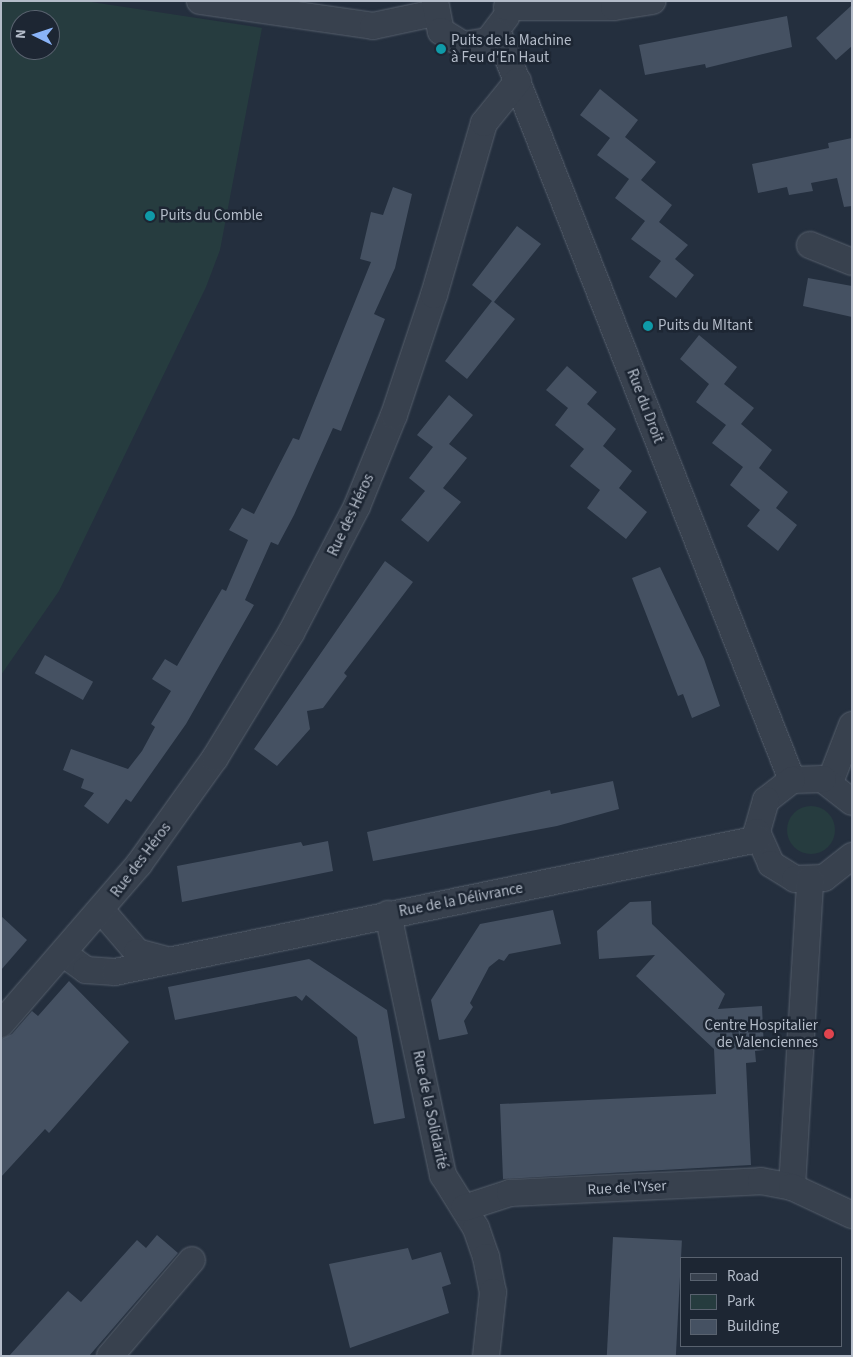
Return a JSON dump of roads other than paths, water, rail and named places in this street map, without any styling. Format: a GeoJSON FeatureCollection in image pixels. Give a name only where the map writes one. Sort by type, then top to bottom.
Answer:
{"type":"FeatureCollection","features":[{"type":"Feature","properties":{"kind":"street"},"geometry":{"type":"LineString","coordinates":[[200,1],[373,26],[434,7],[441,31],[457,43],[476,45],[498,33],[507,4],[614,6],[653,1]]}},
{"type":"Feature","properties":{"kind":"street","name":"Rue du Droit"},"geometry":{"type":"LineString","coordinates":[[498,33],[792,780]]}},
{"type":"Feature","properties":{"kind":"street","name":"Rue des Héros"},"geometry":{"type":"LineString","coordinates":[[1,1024],[102,911],[236,727],[343,535],[422,335],[478,137],[495,103],[518,81]]}},
{"type":"Feature","properties":{"kind":"street"},"geometry":{"type":"LineString","coordinates":[[810,245],[852,262]]}},
{"type":"Feature","properties":{"kind":"street"},"geometry":{"type":"LineString","coordinates":[[830,782],[852,724]]}},
{"type":"Feature","properties":{"kind":"street"},"geometry":{"type":"LineString","coordinates":[[852,802],[830,782],[792,780],[774,789],[762,806],[758,839],[776,869],[810,880],[838,871],[852,856]]}},
{"type":"Feature","properties":{"kind":"street","name":"Rue de la Délivrance"},"geometry":{"type":"LineString","coordinates":[[64,954],[86,970],[104,973],[164,959],[758,839]]}},
{"type":"Feature","properties":{"kind":"street"},"geometry":{"type":"LineString","coordinates":[[792,1187],[810,880]]}},
{"type":"Feature","properties":{"kind":"street"},"geometry":{"type":"LineString","coordinates":[[102,911],[131,947],[164,959]]}},
{"type":"Feature","properties":{"kind":"street","name":"Rue de la Solidarité"},"geometry":{"type":"LineString","coordinates":[[388,914],[443,1175],[464,1208],[482,1242],[493,1292],[486,1356]]}},
{"type":"Feature","properties":{"kind":"street","name":"Rue de l'Yser"},"geometry":{"type":"LineString","coordinates":[[464,1208],[510,1193],[761,1181],[792,1187],[852,1215]]}},
{"type":"Feature","properties":{"kind":"street"},"geometry":{"type":"LineString","coordinates":[[110,1356],[192,1260]]}},
{"type":"Feature","properties":{"kind":"place","name":"Puits de la Machine à Feu d'En Haut"},"geometry":{"type":"Point","coordinates":[441,49]}},
{"type":"Feature","properties":{"kind":"place","name":"Puits du Comble"},"geometry":{"type":"Point","coordinates":[150,216]}},
{"type":"Feature","properties":{"kind":"place","name":"Puits du MItant"},"geometry":{"type":"Point","coordinates":[648,326]}},
{"type":"Feature","properties":{"kind":"place","name":"Centre Hospitalier de Valenciennes"},"geometry":{"type":"Point","coordinates":[829,1034]}}]}
